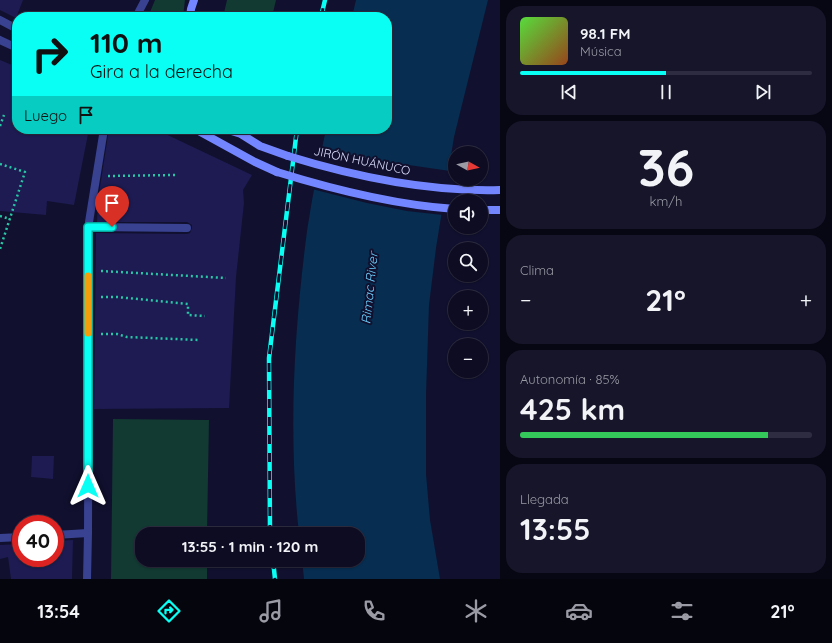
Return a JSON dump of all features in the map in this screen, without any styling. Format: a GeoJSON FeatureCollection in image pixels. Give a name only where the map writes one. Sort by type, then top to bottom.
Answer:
{"type":"FeatureCollection","features":[{"type":"Feature","properties":{"kind":"main road"},"geometry":{"type":"LineString","coordinates":[[191,12],[194,0]]}},
{"type":"Feature","properties":{"kind":"main road"},"geometry":{"type":"LineString","coordinates":[[204,134],[255,162],[277,172],[367,196],[425,206],[448,208]]}},
{"type":"Feature","properties":{"kind":"main road","name":"JIRÓN HUÁNUCO"},"geometry":{"type":"LineString","coordinates":[[243,134],[260,146],[288,156],[346,172],[408,184],[446,188],[500,190]]}},
{"type":"Feature","properties":{"kind":"main road"},"geometry":{"type":"LineString","coordinates":[[488,210],[500,210]]}},
{"type":"Feature","properties":{"kind":"street"},"geometry":{"type":"LineString","coordinates":[[139,12],[145,0]]}},
{"type":"Feature","properties":{"kind":"street"},"geometry":{"type":"LineString","coordinates":[[0,20],[12,26]]}},
{"type":"Feature","properties":{"kind":"street"},"geometry":{"type":"LineString","coordinates":[[0,40],[12,46]]}},
{"type":"Feature","properties":{"kind":"street"},"geometry":{"type":"LineString","coordinates":[[87,579],[88,227],[103,134]]}},
{"type":"Feature","properties":{"kind":"street"},"geometry":{"type":"LineString","coordinates":[[88,227],[187,228]]}},
{"type":"Feature","properties":{"kind":"street"},"geometry":{"type":"LineString","coordinates":[[64,534],[88,533]]}},
{"type":"Feature","properties":{"kind":"street"},"geometry":{"type":"LineString","coordinates":[[0,538],[12,537]]}},
{"type":"Feature","properties":{"kind":"path"},"geometry":{"type":"LineString","coordinates":[[0,126],[4,115]]}},
{"type":"Feature","properties":{"kind":"path"},"geometry":{"type":"LineString","coordinates":[[0,164],[25,172],[0,249]]}},
{"type":"Feature","properties":{"kind":"path"},"geometry":{"type":"LineString","coordinates":[[96,177],[175,175]]}},
{"type":"Feature","properties":{"kind":"path"},"geometry":{"type":"LineString","coordinates":[[0,216],[10,219]]}},
{"type":"Feature","properties":{"kind":"path"},"geometry":{"type":"LineString","coordinates":[[88,270],[226,278]]}},
{"type":"Feature","properties":{"kind":"path"},"geometry":{"type":"LineString","coordinates":[[88,296],[117,297],[188,304],[188,315],[206,316]]}},
{"type":"Feature","properties":{"kind":"path"},"geometry":{"type":"LineString","coordinates":[[88,334],[117,334],[127,337],[199,340]]}},
{"type":"Feature","properties":{"kind":"green space"},"geometry":{"type":"Polygon","coordinates":[[[155,0],[185,0],[184,12],[150,12],[155,0]]]}},
{"type":"Feature","properties":{"kind":"green space"},"geometry":{"type":"Polygon","coordinates":[[[227,0],[276,0],[273,12],[224,12],[227,0]]]}},
{"type":"Feature","properties":{"kind":"green space"},"geometry":{"type":"Polygon","coordinates":[[[113,419],[209,420],[207,527],[135,527],[135,567],[207,567],[207,579],[111,579],[113,419]]]}},
{"type":"Feature","properties":{"kind":"water","name":"Rimac River"},"geometry":{"type":"Polygon","coordinates":[[[356,0],[488,0],[453,146],[448,146],[448,174],[436,248],[429,305],[426,395],[426,474],[430,520],[440,579],[304,579],[303,567],[365,567],[365,527],[298,527],[294,459],[294,382],[302,269],[311,206],[325,134],[392,134],[392,12],[353,12],[356,0]]]}},
{"type":"Feature","properties":{"kind":"pier"},"geometry":{"type":"Polygon","coordinates":[[[320,148],[374,160],[448,171],[448,184],[443,215],[407,211],[367,203],[312,189],[320,148]]]}},
{"type":"Feature","properties":{"kind":"building"},"geometry":{"type":"Polygon","coordinates":[[[0,0],[23,0],[18,12],[12,12],[12,16],[0,10],[0,0]]]}},
{"type":"Feature","properties":{"kind":"building"},"geometry":{"type":"Polygon","coordinates":[[[0,60],[12,65],[12,134],[88,134],[74,205],[47,201],[46,215],[0,211],[0,60]]]}},
{"type":"Feature","properties":{"kind":"building"},"geometry":{"type":"Polygon","coordinates":[[[108,134],[166,134],[252,175],[243,190],[244,203],[236,277],[229,408],[94,409],[96,233],[187,234],[190,233],[192,228],[192,225],[187,222],[97,222],[98,200],[108,134]]]}},
{"type":"Feature","properties":{"kind":"building"},"geometry":{"type":"Polygon","coordinates":[[[32,456],[54,456],[53,479],[31,477],[32,456]]]}},
{"type":"Feature","properties":{"kind":"building"},"geometry":{"type":"Polygon","coordinates":[[[64,540],[73,540],[72,579],[11,579],[8,557],[0,559],[0,545],[12,544],[12,567],[64,567],[64,540]]]}},
{"type":"Feature","properties":{"kind":"railway"},"geometry":{"type":"LineString","coordinates":[[322,12],[325,0]]}},
{"type":"Feature","properties":{"kind":"railway"},"geometry":{"type":"LineString","coordinates":[[270,527],[269,358],[296,134]]}},
{"type":"Feature","properties":{"kind":"railway"},"geometry":{"type":"LineString","coordinates":[[274,567],[275,579]]}},
{"type":"Feature","properties":{"kind":"slow traffic"},"geometry":{"type":"LineString","coordinates":[[88,276],[88,333]]}},
{"type":"Feature","properties":{"kind":"route"},"geometry":{"type":"LineString","coordinates":[[88,486],[88,227],[112,227]]}}]}
